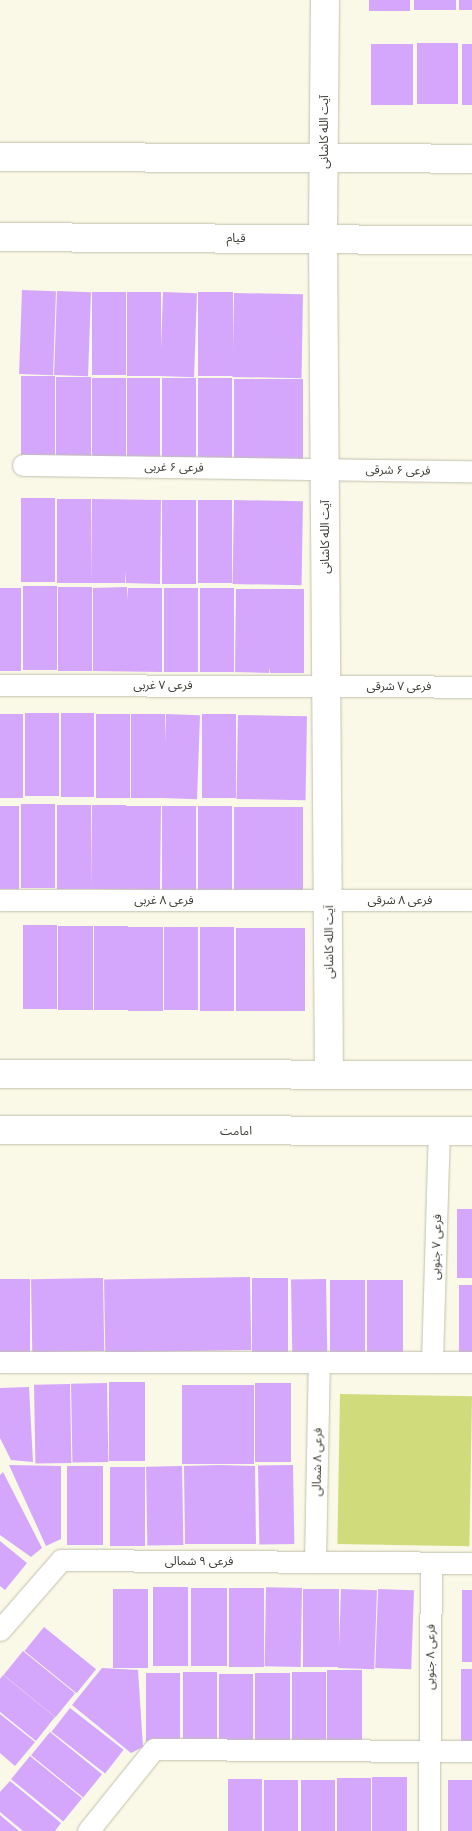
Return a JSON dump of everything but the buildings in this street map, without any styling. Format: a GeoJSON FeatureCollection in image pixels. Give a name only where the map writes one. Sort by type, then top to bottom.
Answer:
{"type":"FeatureCollection","features":[{"type":"Feature","properties":{"kind":"street","name":"آیت الله کاشانی"},"geometry":{"type":"LineString","coordinates":[[325,0],[323,239],[329,1074]]}},
{"type":"Feature","properties":{"kind":"street"},"geometry":{"type":"LineString","coordinates":[[0,157],[472,158]]}},
{"type":"Feature","properties":{"kind":"street","name":"قیام"},"geometry":{"type":"LineString","coordinates":[[0,237],[472,240]]}},
{"type":"Feature","properties":{"kind":"street","name":"فرعی ۶ غربی"},"geometry":{"type":"LineString","coordinates":[[24,465],[325,470]]}},
{"type":"Feature","properties":{"kind":"street","name":"فرعی ۶ شرقی"},"geometry":{"type":"LineString","coordinates":[[325,470],[472,471]]}},
{"type":"Feature","properties":{"kind":"street","name":"فرعی ۷ غربی"},"geometry":{"type":"LineString","coordinates":[[0,684],[326,686]]}},
{"type":"Feature","properties":{"kind":"street","name":"فرعی ۷ شرقی"},"geometry":{"type":"LineString","coordinates":[[326,686],[472,686]]}},
{"type":"Feature","properties":{"kind":"street","name":"فرعی ۸ غربی"},"geometry":{"type":"LineString","coordinates":[[0,900],[328,899]]}},
{"type":"Feature","properties":{"kind":"street","name":"فرعی ۸ شرقی"},"geometry":{"type":"LineString","coordinates":[[328,899],[472,900]]}},
{"type":"Feature","properties":{"kind":"street"},"geometry":{"type":"LineString","coordinates":[[0,1074],[472,1075]]}},
{"type":"Feature","properties":{"kind":"street","name":"امامت"},"geometry":{"type":"LineString","coordinates":[[0,1130],[472,1131]]}},
{"type":"Feature","properties":{"kind":"street","name":"فرعی ۷ جنوبی"},"geometry":{"type":"LineString","coordinates":[[432,1362],[439,1131]]}},
{"type":"Feature","properties":{"kind":"street"},"geometry":{"type":"LineString","coordinates":[[0,1362],[472,1362]]}},
{"type":"Feature","properties":{"kind":"street","name":"فرعی ۸ شمالی"},"geometry":{"type":"LineString","coordinates":[[315,1562],[319,1362]]}},
{"type":"Feature","properties":{"kind":"street","name":"فرعی ۹ شمالی"},"geometry":{"type":"LineString","coordinates":[[0,1630],[61,1560],[430,1563]]}},
{"type":"Feature","properties":{"kind":"street"},"geometry":{"type":"LineString","coordinates":[[430,1563],[472,1563]]}},
{"type":"Feature","properties":{"kind":"street","name":"فرعی ۸ جنوبی"},"geometry":{"type":"LineString","coordinates":[[429,1831],[430,1563]]}},
{"type":"Feature","properties":{"kind":"street"},"geometry":{"type":"LineString","coordinates":[[88,1831],[154,1749],[472,1751]]}},
{"type":"Feature","properties":{"kind":"green space"},"geometry":{"type":"Polygon","coordinates":[[[340,1394],[472,1396],[469,1546],[337,1544],[340,1394]]]}}]}
